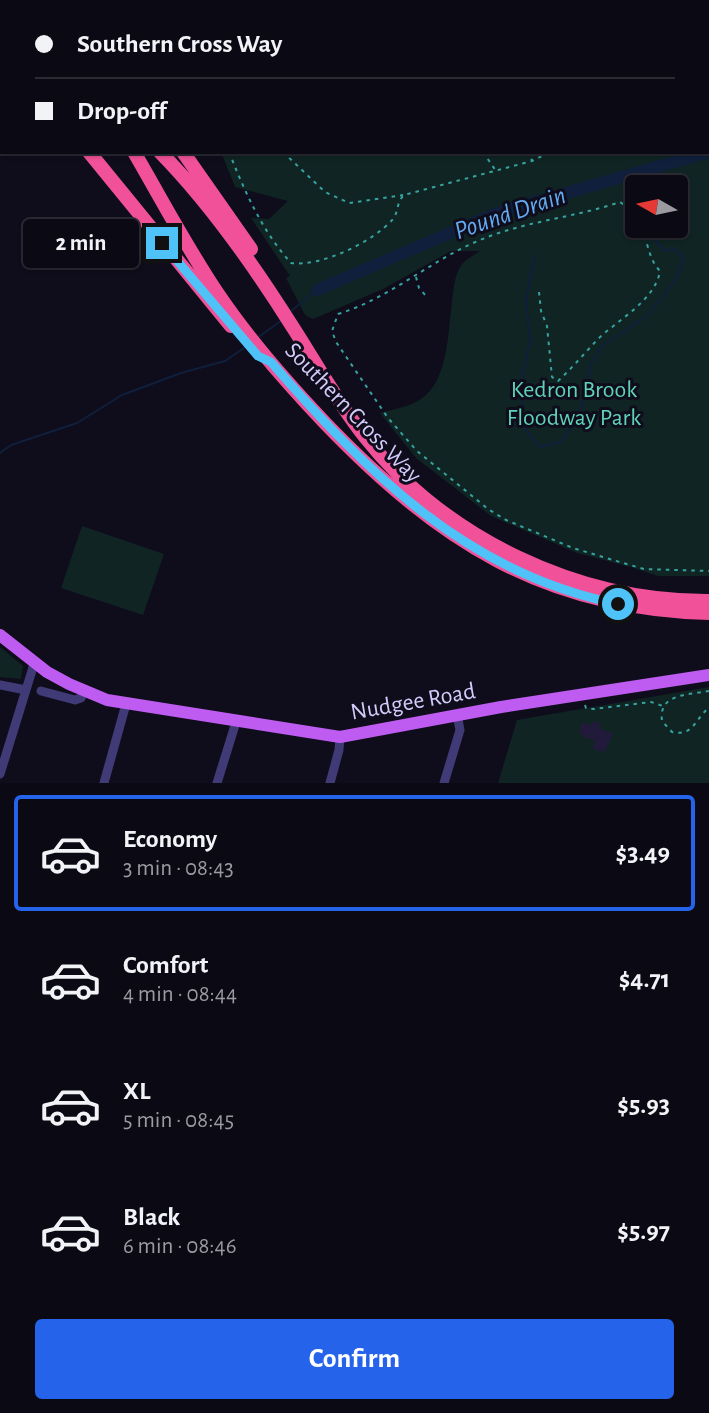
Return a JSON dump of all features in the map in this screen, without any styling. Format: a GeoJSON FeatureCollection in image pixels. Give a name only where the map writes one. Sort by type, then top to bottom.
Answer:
{"type":"FeatureCollection","features":[{"type":"Feature","properties":{"kind":"highway"},"geometry":{"type":"LineString","coordinates":[[91,154],[179,265],[244,335]]}},
{"type":"Feature","properties":{"kind":"highway"},"geometry":{"type":"LineString","coordinates":[[135,154],[193,256],[244,335]]}},
{"type":"Feature","properties":{"kind":"highway","name":"Southern Cross Way"},"geometry":{"type":"LineString","coordinates":[[162,154],[215,216],[278,301],[343,407],[366,438],[405,481],[449,516],[499,548],[563,575],[615,590],[709,601]]}},
{"type":"Feature","properties":{"kind":"highway"},"geometry":{"type":"LineString","coordinates":[[184,154],[241,234],[278,301]]}},
{"type":"Feature","properties":{"kind":"highway","name":"Southern Cross Way"},"geometry":{"type":"LineString","coordinates":[[244,335],[375,472],[418,511],[472,548],[525,574],[598,600],[687,613],[709,613]]}},
{"type":"Feature","properties":{"kind":"main road","name":"Nudgee Road"},"geometry":{"type":"LineString","coordinates":[[0,635],[34,664],[84,691],[126,704],[340,737],[457,715],[709,675]]}},
{"type":"Feature","properties":{"kind":"street"},"geometry":{"type":"LineString","coordinates":[[0,774],[5,741],[34,664]]}},
{"type":"Feature","properties":{"kind":"street"},"geometry":{"type":"LineString","coordinates":[[0,685],[26,690]]}},
{"type":"Feature","properties":{"kind":"street","name":"Nudgee Road"},"geometry":{"type":"LineString","coordinates":[[41,691],[75,700],[81,697],[84,691]]}},
{"type":"Feature","properties":{"kind":"street"},"geometry":{"type":"LineString","coordinates":[[104,783],[126,704]]}},
{"type":"Feature","properties":{"kind":"street"},"geometry":{"type":"LineString","coordinates":[[444,783],[460,730],[457,715]]}},
{"type":"Feature","properties":{"kind":"street"},"geometry":{"type":"LineString","coordinates":[[217,783],[236,722]]}},
{"type":"Feature","properties":{"kind":"street"},"geometry":{"type":"LineString","coordinates":[[330,783],[340,737]]}},
{"type":"Feature","properties":{"kind":"path"},"geometry":{"type":"LineString","coordinates":[[230,154],[247,197],[281,252],[291,263],[309,264],[320,261],[342,253],[372,235],[397,214],[398,203],[404,195]]}},
{"type":"Feature","properties":{"kind":"path"},"geometry":{"type":"LineString","coordinates":[[285,154],[325,192],[349,203],[404,195],[532,161],[546,154]]}},
{"type":"Feature","properties":{"kind":"path"},"geometry":{"type":"LineString","coordinates":[[484,154],[496,170]]}},
{"type":"Feature","properties":{"kind":"path"},"geometry":{"type":"LineString","coordinates":[[527,154],[532,161]]}},
{"type":"Feature","properties":{"kind":"path"},"geometry":{"type":"LineString","coordinates":[[625,206],[620,202],[485,238],[404,280],[362,306],[338,314],[332,331],[336,342],[388,418],[417,451],[488,509],[506,520],[573,548],[644,569],[709,571]]}},
{"type":"Feature","properties":{"kind":"path"},"geometry":{"type":"LineString","coordinates":[[539,292],[541,311],[547,326],[552,377],[558,381],[597,340],[646,298],[659,281],[660,271],[652,263],[646,238]]}},
{"type":"Feature","properties":{"kind":"path"},"geometry":{"type":"LineString","coordinates":[[416,276],[419,288],[426,296]]}},
{"type":"Feature","properties":{"kind":"path"},"geometry":{"type":"LineString","coordinates":[[709,691],[674,697],[663,706],[662,719],[672,732],[681,733],[691,730],[702,713],[709,708]]}},
{"type":"Feature","properties":{"kind":"path"},"geometry":{"type":"LineString","coordinates":[[584,704],[586,708],[594,709],[651,702],[663,706]]}},
{"type":"Feature","properties":{"kind":"green space","name":"Kedron Brook Floodway Park"},"geometry":{"type":"Polygon","coordinates":[[[222,154],[709,154],[709,576],[658,576],[577,553],[491,516],[416,458],[380,413],[421,399],[438,379],[446,351],[457,274],[465,261],[480,251],[451,251],[383,289],[313,319],[305,315],[286,278],[290,276],[251,218],[269,219],[288,201],[235,187],[222,154]]]}},
{"type":"Feature","properties":{"kind":"green space"},"geometry":{"type":"Polygon","coordinates":[[[82,526],[164,554],[143,615],[61,588],[82,526]]]}},
{"type":"Feature","properties":{"kind":"green space"},"geometry":{"type":"Polygon","coordinates":[[[0,647],[23,666],[21,679],[0,677],[0,647]]]}},
{"type":"Feature","properties":{"kind":"green space"},"geometry":{"type":"Polygon","coordinates":[[[709,687],[709,783],[498,783],[517,720],[709,687]]]}},
{"type":"Feature","properties":{"kind":"building"},"geometry":{"type":"Polygon","coordinates":[[[593,721],[601,724],[599,728],[613,734],[605,752],[593,749],[595,740],[579,733],[582,722],[591,726],[593,721]]]}},
{"type":"Feature","properties":{"kind":"waterway","name":"Pound Drain"},"geometry":{"type":"LineString","coordinates":[[317,290],[497,213],[702,154]]}},
{"type":"Feature","properties":{"kind":"waterway"},"geometry":{"type":"LineString","coordinates":[[657,167],[657,175]]}},
{"type":"Feature","properties":{"kind":"waterway"},"geometry":{"type":"LineString","coordinates":[[535,256],[526,299],[530,340],[520,388],[525,429],[540,447],[561,442],[580,416],[591,363],[602,346],[647,316],[676,279],[684,258],[675,249],[665,251],[655,238]]}},
{"type":"Feature","properties":{"kind":"waterway"},"geometry":{"type":"LineString","coordinates":[[290,312],[317,290]]}},
{"type":"Feature","properties":{"kind":"waterway"},"geometry":{"type":"LineString","coordinates":[[257,338],[281,321]]}},
{"type":"Feature","properties":{"kind":"waterway"},"geometry":{"type":"LineString","coordinates":[[0,453],[11,445],[77,423],[122,395],[181,373],[225,361],[247,346]]}},
{"type":"Feature","properties":{"kind":"route"},"geometry":{"type":"LineString","coordinates":[[162,243],[209,302],[258,356],[271,362],[355,454],[418,511],[472,548],[503,564],[548,584],[618,604]]}}]}
